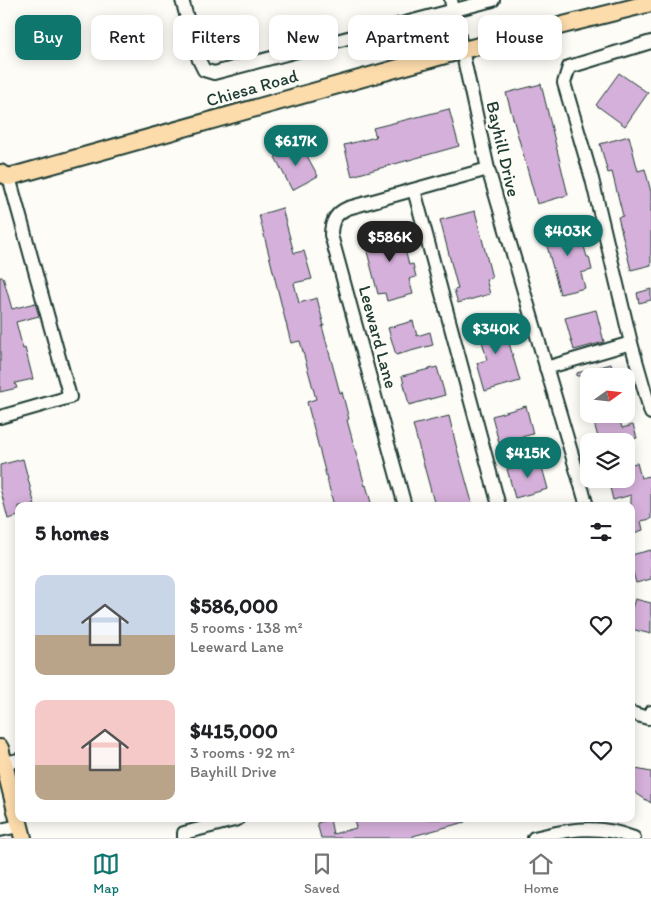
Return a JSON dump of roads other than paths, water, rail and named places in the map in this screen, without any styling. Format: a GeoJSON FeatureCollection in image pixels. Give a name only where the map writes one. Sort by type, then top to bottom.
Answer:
{"type":"FeatureCollection","features":[{"type":"Feature","properties":{"kind":"main road","name":"Chiesa Road"},"geometry":{"type":"LineString","coordinates":[[468,49],[651,3]]}},
{"type":"Feature","properties":{"kind":"main road","name":"Chiesa Road"},"geometry":{"type":"LineString","coordinates":[[3,179],[427,60]]}},
{"type":"Feature","properties":{"kind":"main road"},"geometry":{"type":"LineString","coordinates":[[6,764],[15,805]]}},
{"type":"Feature","properties":{"kind":"street"},"geometry":{"type":"LineString","coordinates":[[182,0],[198,60],[204,70],[214,72],[452,5],[494,0]]}},
{"type":"Feature","properties":{"kind":"street"},"geometry":{"type":"LineString","coordinates":[[651,42],[569,67],[564,83],[592,179],[631,343],[651,413]]}},
{"type":"Feature","properties":{"kind":"street","name":"Bayhill Drive"},"geometry":{"type":"LineString","coordinates":[[465,60],[488,169],[586,502]]}},
{"type":"Feature","properties":{"kind":"street","name":"Leeward Lane"},"geometry":{"type":"LineString","coordinates":[[404,502],[331,235],[331,228],[333,221],[342,211],[488,169]]}},
{"type":"Feature","properties":{"kind":"street"},"geometry":{"type":"LineString","coordinates":[[0,417],[70,397],[3,179]]}},
{"type":"Feature","properties":{"kind":"street"},"geometry":{"type":"LineString","coordinates":[[414,190],[498,502]]}},
{"type":"Feature","properties":{"kind":"street"},"geometry":{"type":"LineString","coordinates":[[546,368],[631,343]]}},
{"type":"Feature","properties":{"kind":"street"},"geometry":{"type":"LineString","coordinates":[[635,714],[650,717]]}},
{"type":"Feature","properties":{"kind":"street"},"geometry":{"type":"LineString","coordinates":[[184,838],[184,833],[226,822]]}},
{"type":"Feature","properties":{"kind":"street"},"geometry":{"type":"LineString","coordinates":[[534,838],[566,830],[588,828],[603,829],[634,838]]}},
{"type":"Feature","properties":{"kind":"street"},"geometry":{"type":"LineString","coordinates":[[0,830],[21,832]]}}]}
